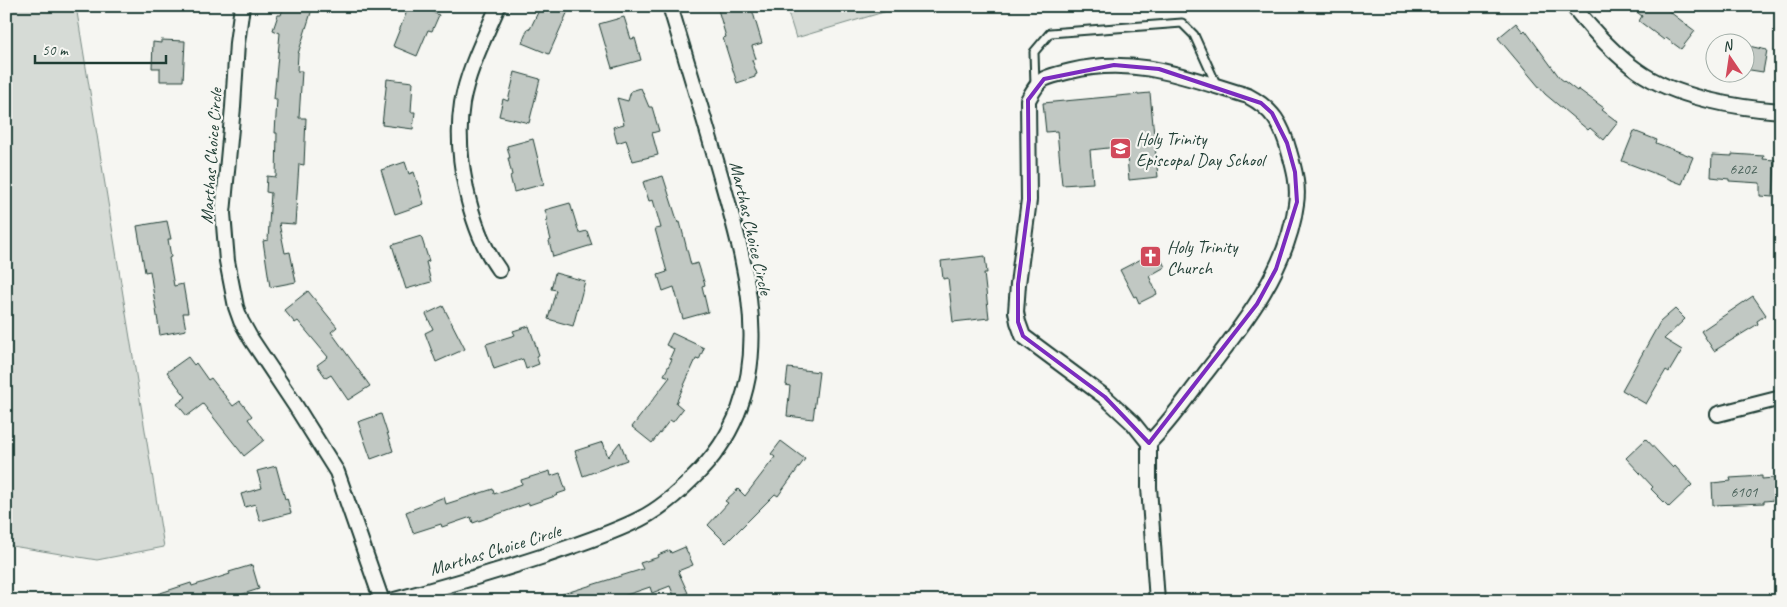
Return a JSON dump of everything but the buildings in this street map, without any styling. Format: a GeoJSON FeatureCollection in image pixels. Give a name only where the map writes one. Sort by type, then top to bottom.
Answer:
{"type":"FeatureCollection","features":[{"type":"Feature","properties":{"kind":"street","name":"Marthas Choice Circle"},"geometry":{"type":"LineString","coordinates":[[242,6],[237,43],[223,214],[227,261],[235,300],[241,321],[250,339],[295,405],[337,472],[382,601]]}},
{"type":"Feature","properties":{"kind":"street"},"geometry":{"type":"LineString","coordinates":[[498,6],[466,87],[462,103],[460,135],[464,173],[475,223],[485,246],[499,270]]}},
{"type":"Feature","properties":{"kind":"street","name":"Marthas Choice Circle"},"geometry":{"type":"LineString","coordinates":[[391,601],[527,561],[615,531],[641,519],[676,494],[713,458],[735,420],[750,370],[752,344],[751,312],[746,276],[723,185],[670,6]]}},
{"type":"Feature","properties":{"kind":"street"},"geometry":{"type":"LineString","coordinates":[[1573,6],[1620,56],[1646,76],[1684,94],[1719,102],[1781,111]]}},
{"type":"Feature","properties":{"kind":"street"},"geometry":{"type":"LineString","coordinates":[[1149,443],[1164,429],[1257,304],[1276,269],[1287,241],[1297,202],[1296,172],[1281,127],[1272,113],[1261,103],[1248,96],[1159,69],[1114,65],[1084,68],[1044,79],[1035,88],[1028,100],[1029,200],[1016,312],[1023,336],[1105,397],[1133,423],[1149,443],[1149,487],[1157,601]]}},
{"type":"Feature","properties":{"kind":"street"},"geometry":{"type":"LineString","coordinates":[[1718,414],[1781,398]]}},
{"type":"Feature","properties":{"kind":"lane"},"geometry":{"type":"LineString","coordinates":[[1035,88],[1034,52],[1050,33],[1182,23],[1194,35],[1217,87]]}},
{"type":"Feature","properties":{"kind":"highlighted area"},"geometry":{"type":"Polygon","coordinates":[[[1114,65],[1159,69],[1261,103],[1272,113],[1287,143],[1295,172],[1297,202],[1276,269],[1257,304],[1149,443],[1105,397],[1023,336],[1018,322],[1018,284],[1029,200],[1028,100],[1044,79],[1114,65]]]}},
{"type":"Feature","properties":{"kind":"shaded area"},"geometry":{"type":"Polygon","coordinates":[[[6,6],[76,6],[164,547],[97,560],[6,545],[6,6]]]}},
{"type":"Feature","properties":{"kind":"shaded area"},"geometry":{"type":"Polygon","coordinates":[[[786,6],[904,6],[796,38],[786,6]]]}},
{"type":"Feature","properties":{"kind":"place","name":"Holy Trinity Episcopal Day School"},"geometry":{"type":"Point","coordinates":[1120,149]}},
{"type":"Feature","properties":{"kind":"place","name":"Holy Trinity Church"},"geometry":{"type":"Point","coordinates":[1151,257]}}]}
